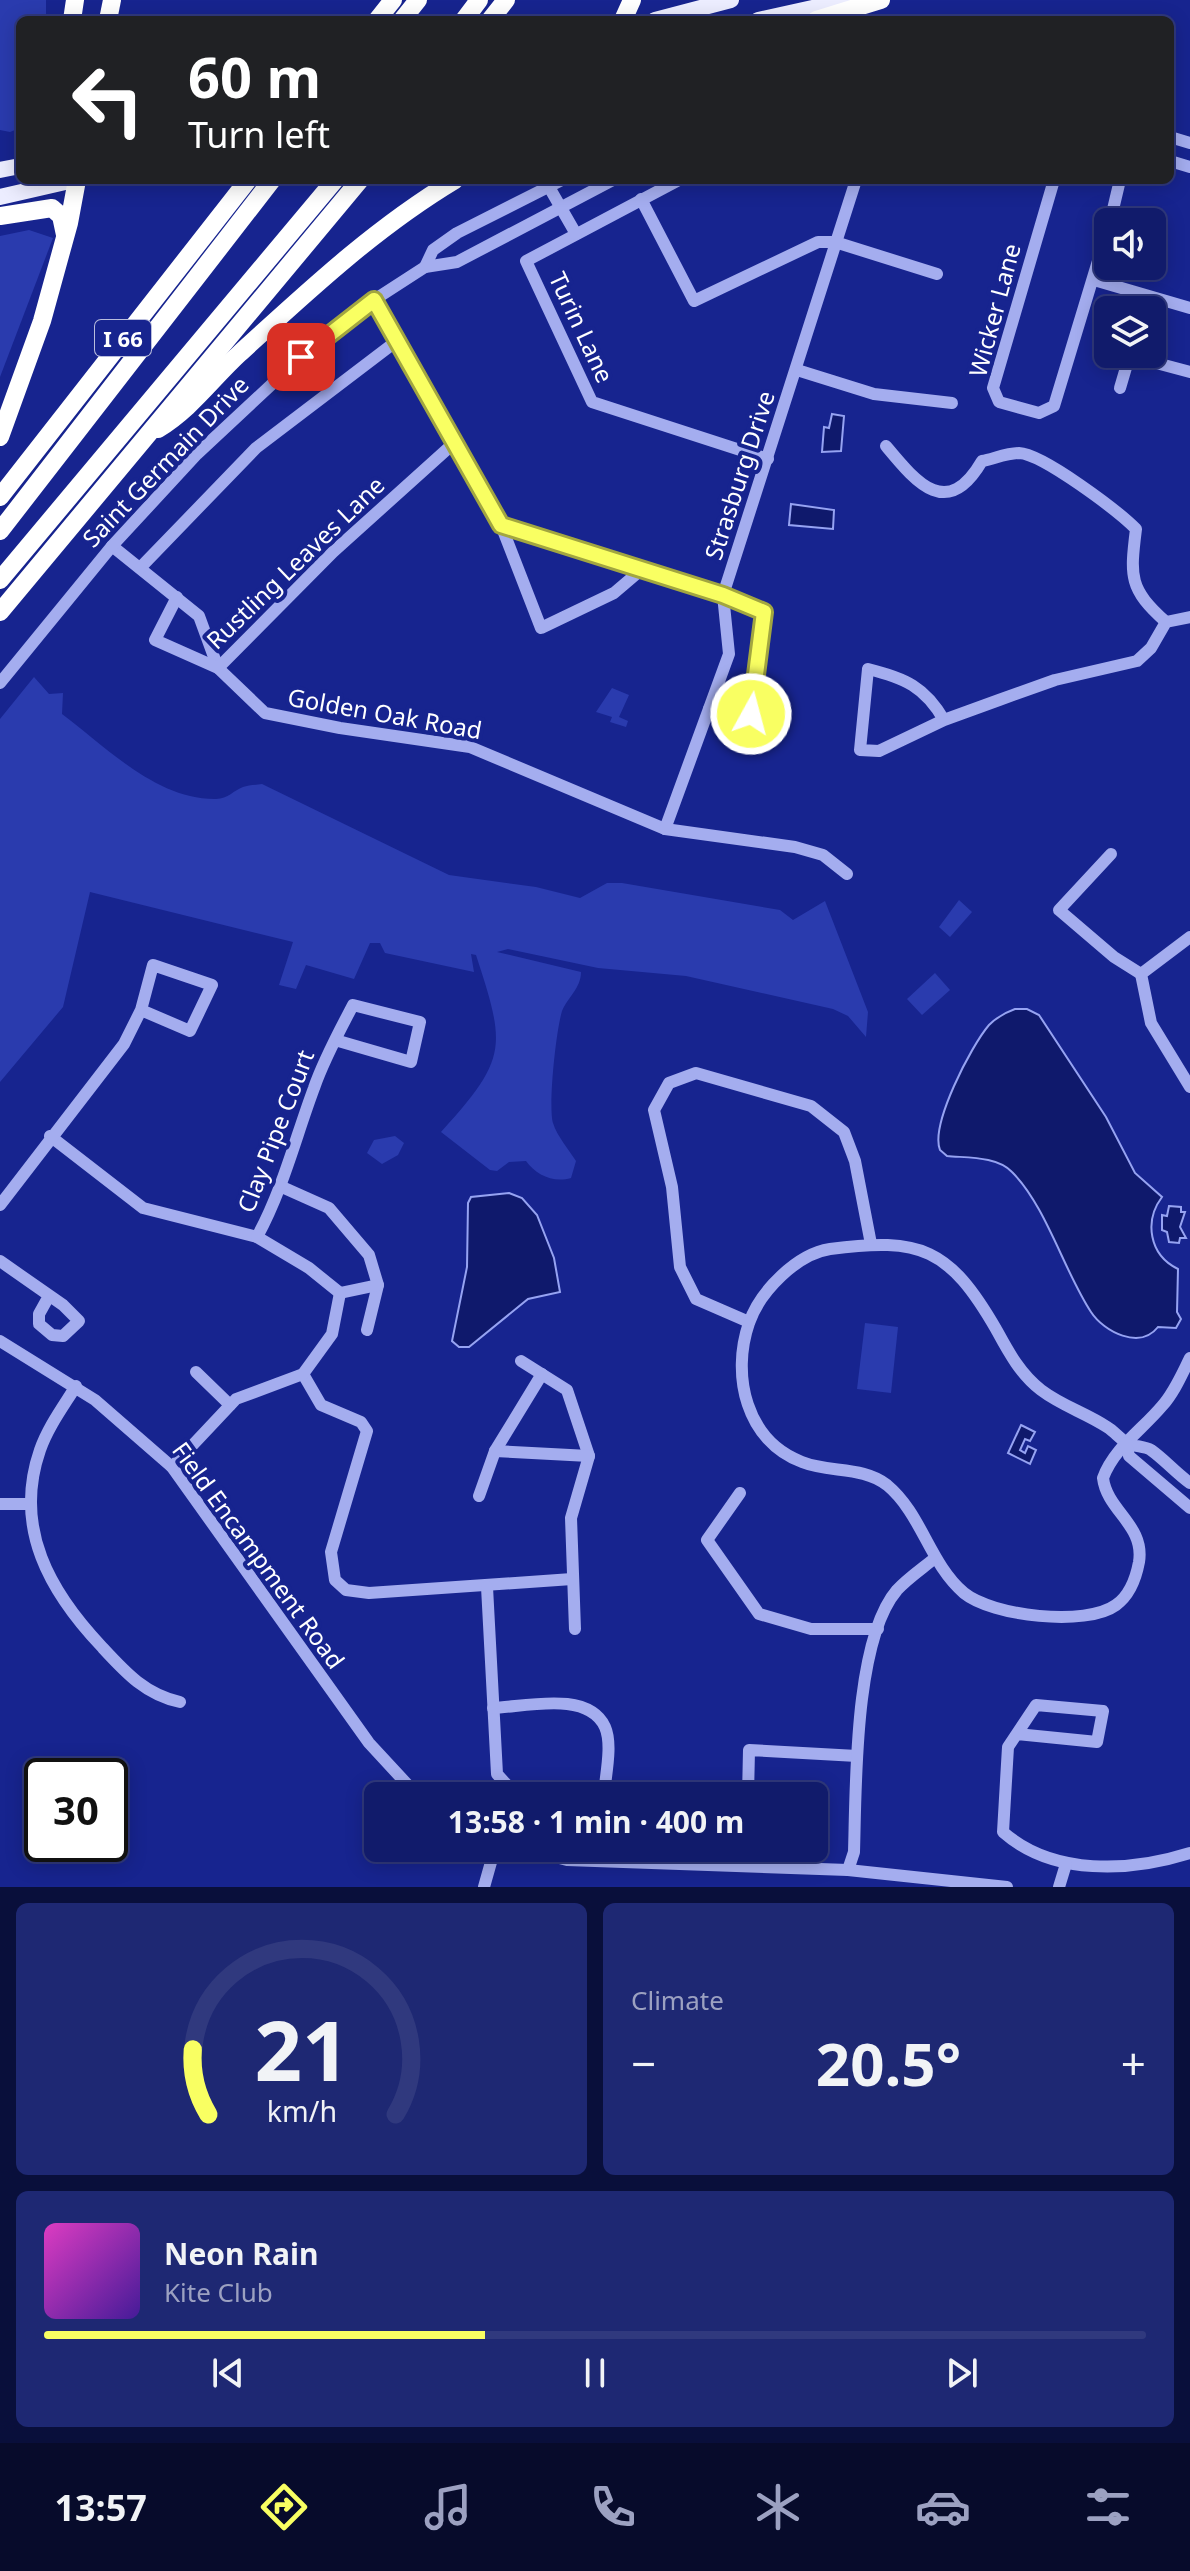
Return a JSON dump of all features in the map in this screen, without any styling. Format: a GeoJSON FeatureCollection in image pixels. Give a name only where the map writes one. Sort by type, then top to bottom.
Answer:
{"type":"FeatureCollection","features":[{"type":"Feature","properties":{"kind":"highway"},"geometry":{"type":"LineString","coordinates":[[405,16],[418,0]]}},
{"type":"Feature","properties":{"kind":"highway"},"geometry":{"type":"LineString","coordinates":[[493,16],[506,0]]}},
{"type":"Feature","properties":{"kind":"highway"},"geometry":{"type":"LineString","coordinates":[[829,16],[881,0]]}},
{"type":"Feature","properties":{"kind":"highway"},"geometry":{"type":"LineString","coordinates":[[0,437],[42,321],[66,238],[75,184]]}},
{"type":"Feature","properties":{"kind":"highway","name":"I 66"},"geometry":{"type":"LineString","coordinates":[[0,497],[245,184]]}},
{"type":"Feature","properties":{"kind":"highway"},"geometry":{"type":"LineString","coordinates":[[0,531],[269,184]]}},
{"type":"Feature","properties":{"kind":"highway"},"geometry":{"type":"LineString","coordinates":[[0,580],[332,184]]}},
{"type":"Feature","properties":{"kind":"highway"},"geometry":{"type":"LineString","coordinates":[[0,612],[357,184]]}},
{"type":"Feature","properties":{"kind":"highway"},"geometry":{"type":"LineString","coordinates":[[143,438],[181,415],[234,359],[343,259],[396,218],[449,184]]}},
{"type":"Feature","properties":{"kind":"highway"},"geometry":{"type":"LineString","coordinates":[[0,216],[52,208],[61,216],[66,238]]}},
{"type":"Feature","properties":{"kind":"main road"},"geometry":{"type":"LineString","coordinates":[[670,16],[731,0]]}},
{"type":"Feature","properties":{"kind":"main road"},"geometry":{"type":"LineString","coordinates":[[758,16],[803,0]]}},
{"type":"Feature","properties":{"kind":"main road"},"geometry":{"type":"LineString","coordinates":[[776,16],[849,0]]}},
{"type":"Feature","properties":{"kind":"main road"},"geometry":{"type":"LineString","coordinates":[[0,197],[58,184]]}},
{"type":"Feature","properties":{"kind":"street","name":"Saint Germain Drive"},"geometry":{"type":"LineString","coordinates":[[425,267],[433,250],[457,233],[555,184]]}},
{"type":"Feature","properties":{"kind":"street","name":"Saint Germain Drive"},"geometry":{"type":"LineString","coordinates":[[0,683],[112,546],[251,401],[374,300],[425,267],[457,262],[605,184]]}},
{"type":"Feature","properties":{"kind":"street","name":"Turin Lane"},"geometry":{"type":"LineString","coordinates":[[671,184],[526,261],[592,402],[768,459]]}},
{"type":"Feature","properties":{"kind":"street","name":"Strasburg Drive"},"geometry":{"type":"LineString","coordinates":[[665,829],[729,654],[723,595],[855,184]]}},
{"type":"Feature","properties":{"kind":"street","name":"Wicker Lane"},"geometry":{"type":"LineString","coordinates":[[1053,184],[993,388],[999,402],[1039,413],[1054,406],[1094,280]]}},
{"type":"Feature","properties":{"kind":"street"},"geometry":{"type":"LineString","coordinates":[[1113,208],[1119,184]]}},
{"type":"Feature","properties":{"kind":"street"},"geometry":{"type":"LineString","coordinates":[[549,187],[576,234]]}},
{"type":"Feature","properties":{"kind":"street"},"geometry":{"type":"LineString","coordinates":[[641,199],[694,301],[818,242],[835,242],[937,274]]}},
{"type":"Feature","properties":{"kind":"street"},"geometry":{"type":"LineString","coordinates":[[1094,280],[1148,296]]}},
{"type":"Feature","properties":{"kind":"street"},"geometry":{"type":"LineString","coordinates":[[374,300],[501,525],[541,628],[614,593],[641,570]]}},
{"type":"Feature","properties":{"kind":"street"},"geometry":{"type":"LineString","coordinates":[[1166,301],[1190,308]]}},
{"type":"Feature","properties":{"kind":"street"},"geometry":{"type":"LineString","coordinates":[[140,568],[256,448],[398,340]]}},
{"type":"Feature","properties":{"kind":"street"},"geometry":{"type":"LineString","coordinates":[[1166,365],[1190,372]]}},
{"type":"Feature","properties":{"kind":"street"},"geometry":{"type":"LineString","coordinates":[[1120,388],[1126,368]]}},
{"type":"Feature","properties":{"kind":"street"},"geometry":{"type":"LineString","coordinates":[[797,370],[874,394],[952,403]]}},
{"type":"Feature","properties":{"kind":"street","name":"Rustling Leaves Lane"},"geometry":{"type":"LineString","coordinates":[[177,597],[155,640],[218,668],[333,552],[454,443]]}},
{"type":"Feature","properties":{"kind":"street"},"geometry":{"type":"LineString","coordinates":[[886,446],[918,483],[931,491],[949,492],[964,485],[982,461],[1020,453],[1037,458],[1120,512],[1136,529],[1132,559],[1141,600],[1166,622]]}},
{"type":"Feature","properties":{"kind":"street"},"geometry":{"type":"LineString","coordinates":[[501,525],[723,595],[764,612],[751,714],[709,709]]}},
{"type":"Feature","properties":{"kind":"street","name":"Golden Oak Road"},"geometry":{"type":"LineString","coordinates":[[112,546],[199,616],[218,668],[265,713],[340,728],[470,747],[665,829],[795,847],[823,855],[847,874]]}},
{"type":"Feature","properties":{"kind":"street"},"geometry":{"type":"LineString","coordinates":[[944,720],[932,699],[916,685],[898,675],[868,669],[860,750],[879,751],[944,720],[1055,680],[1137,661],[1151,648],[1166,622],[1190,617]]}},
{"type":"Feature","properties":{"kind":"street"},"geometry":{"type":"LineString","coordinates":[[1111,854],[1059,910],[1114,957],[1141,974],[1151,1023],[1185,1065],[1190,1087]]}},
{"type":"Feature","properties":{"kind":"street"},"geometry":{"type":"LineString","coordinates":[[1141,974],[1190,937]]}},
{"type":"Feature","properties":{"kind":"street"},"geometry":{"type":"LineString","coordinates":[[0,1205],[50,1136],[124,1044],[141,1010],[153,965],[212,985],[190,1031],[141,1010]]}},
{"type":"Feature","properties":{"kind":"street","name":"Clay Pipe Court"},"geometry":{"type":"LineString","coordinates":[[257,1237],[282,1187],[313,1089],[335,1040],[353,1005],[420,1022],[411,1062],[335,1040]]}},
{"type":"Feature","properties":{"kind":"street"},"geometry":{"type":"LineString","coordinates":[[749,1322],[696,1299],[680,1267],[672,1187],[654,1110],[669,1083],[696,1073],[811,1106],[834,1124],[844,1132],[855,1161],[871,1244]]}},
{"type":"Feature","properties":{"kind":"street"},"geometry":{"type":"LineString","coordinates":[[50,1136],[143,1208],[257,1237],[309,1268],[340,1293]]}},
{"type":"Feature","properties":{"kind":"street"},"geometry":{"type":"LineString","coordinates":[[282,1187],[329,1208],[369,1255],[378,1285],[367,1330]]}},
{"type":"Feature","properties":{"kind":"street"},"geometry":{"type":"LineString","coordinates":[[1190,1358],[1165,1403],[1126,1443],[1103,1478],[1111,1501],[1137,1534],[1140,1550],[1134,1583],[1115,1607],[1093,1615],[1074,1617],[1008,1612],[967,1596],[935,1558],[905,1502],[884,1483],[865,1474],[801,1462],[767,1439],[746,1407],[740,1369],[749,1322],[771,1288],[799,1261],[819,1251],[871,1244],[919,1247],[952,1268],[982,1305],[1016,1364],[1039,1388],[1071,1410],[1107,1426],[1126,1443],[1148,1448],[1190,1483]]}},
{"type":"Feature","properties":{"kind":"street"},"geometry":{"type":"LineString","coordinates":[[0,1261],[49,1296]]}},
{"type":"Feature","properties":{"kind":"street"},"geometry":{"type":"LineString","coordinates":[[340,1293],[378,1285]]}},
{"type":"Feature","properties":{"kind":"street"},"geometry":{"type":"LineString","coordinates":[[172,1467],[230,1405],[255,1391],[303,1374],[332,1334],[340,1293]]}},
{"type":"Feature","properties":{"kind":"street","name":"Field Encampment Road"},"geometry":{"type":"LineString","coordinates":[[0,1341],[76,1386],[132,1430],[172,1467],[375,1751],[405,1782]]}},
{"type":"Feature","properties":{"kind":"street"},"geometry":{"type":"LineString","coordinates":[[521,1361],[567,1390],[589,1456],[571,1518],[575,1629]]}},
{"type":"Feature","properties":{"kind":"street"},"geometry":{"type":"LineString","coordinates":[[196,1372],[230,1405]]}},
{"type":"Feature","properties":{"kind":"street"},"geometry":{"type":"LineString","coordinates":[[303,1374],[321,1405],[361,1422],[367,1431],[331,1552],[335,1580],[346,1590],[369,1593],[572,1579]]}},
{"type":"Feature","properties":{"kind":"street"},"geometry":{"type":"LineString","coordinates":[[479,1496],[495,1451],[542,1374]]}},
{"type":"Feature","properties":{"kind":"street"},"geometry":{"type":"LineString","coordinates":[[76,1386],[40,1450],[31,1504],[42,1561],[69,1612],[138,1685],[160,1698],[180,1702]]}},
{"type":"Feature","properties":{"kind":"street"},"geometry":{"type":"LineString","coordinates":[[1126,1443],[1129,1456],[1190,1508]]}},
{"type":"Feature","properties":{"kind":"street"},"geometry":{"type":"LineString","coordinates":[[495,1451],[589,1456]]}},
{"type":"Feature","properties":{"kind":"street"},"geometry":{"type":"LineString","coordinates":[[740,1493],[707,1540],[759,1614],[811,1629],[878,1629]]}},
{"type":"Feature","properties":{"kind":"street"},"geometry":{"type":"LineString","coordinates":[[0,1504],[31,1504]]}},
{"type":"Feature","properties":{"kind":"street"},"geometry":{"type":"LineString","coordinates":[[848,1870],[854,1852],[862,1689],[878,1629],[896,1591],[935,1558]]}},
{"type":"Feature","properties":{"kind":"street"},"geometry":{"type":"LineString","coordinates":[[487,1587],[497,1774],[504,1782]]}},
{"type":"Feature","properties":{"kind":"street"},"geometry":{"type":"LineString","coordinates":[[493,1708],[553,1704],[578,1706],[599,1719],[607,1738],[605,1782]]}},
{"type":"Feature","properties":{"kind":"street"},"geometry":{"type":"LineString","coordinates":[[1017,1734],[1097,1742],[1103,1711],[1036,1705],[1008,1747],[1003,1832],[1021,1847],[1066,1864],[1149,1866],[1190,1853]]}},
{"type":"Feature","properties":{"kind":"street"},"geometry":{"type":"LineString","coordinates":[[748,1782],[749,1750],[857,1756]]}},
{"type":"Feature","properties":{"kind":"street"},"geometry":{"type":"LineString","coordinates":[[484,1887],[491,1862]]}},
{"type":"Feature","properties":{"kind":"street"},"geometry":{"type":"LineString","coordinates":[[623,1862],[848,1870],[1007,1887]]}},
{"type":"Feature","properties":{"kind":"street"},"geometry":{"type":"LineString","coordinates":[[1059,1887],[1066,1864]]}},
{"type":"Feature","properties":{"kind":"shaded area"},"geometry":{"type":"Polygon","coordinates":[[[0,0],[46,0],[46,16],[16,16],[16,130],[0,130],[0,0]]]}},
{"type":"Feature","properties":{"kind":"shaded area"},"geometry":{"type":"Polygon","coordinates":[[[29,230],[53,238],[0,377],[0,236],[29,230]]]}},
{"type":"Feature","properties":{"kind":"shaded area"},"geometry":{"type":"Polygon","coordinates":[[[832,414],[844,416],[841,451],[822,452],[824,427],[829,428],[832,414]]]}},
{"type":"Feature","properties":{"kind":"shaded area"},"geometry":{"type":"Polygon","coordinates":[[[791,504],[834,510],[833,529],[789,525],[791,504]]]}},
{"type":"Feature","properties":{"kind":"shaded area"},"geometry":{"type":"Polygon","coordinates":[[[34,677],[49,694],[63,693],[62,714],[133,769],[173,791],[216,799],[245,786],[262,784],[449,875],[536,887],[580,898],[607,883],[622,883],[780,910],[793,920],[825,901],[868,1012],[866,1037],[848,1016],[833,1009],[686,976],[598,968],[508,949],[497,952],[581,972],[579,983],[562,1011],[551,1101],[555,1128],[576,1161],[571,1178],[564,1179],[546,1177],[526,1161],[509,1162],[497,1171],[490,1170],[441,1132],[479,1086],[495,1050],[493,1011],[476,955],[471,954],[474,972],[385,953],[380,943],[370,943],[354,979],[306,965],[296,989],[279,985],[293,942],[90,892],[63,1007],[0,1082],[0,719],[34,677]]]}},
{"type":"Feature","properties":{"kind":"shaded area"},"geometry":{"type":"Polygon","coordinates":[[[612,688],[629,695],[619,717],[628,721],[626,727],[610,722],[612,717],[596,712],[612,688]]]}},
{"type":"Feature","properties":{"kind":"shaded area"},"geometry":{"type":"Polygon","coordinates":[[[959,900],[972,912],[950,937],[939,927],[959,900]]]}},
{"type":"Feature","properties":{"kind":"shaded area"},"geometry":{"type":"Polygon","coordinates":[[[935,973],[950,990],[922,1015],[907,999],[935,973]]]}},
{"type":"Feature","properties":{"kind":"shaded area"},"geometry":{"type":"Polygon","coordinates":[[[1015,1009],[1027,1009],[1039,1015],[1106,1117],[1135,1173],[1162,1197],[1153,1216],[1152,1237],[1161,1255],[1178,1269],[1177,1312],[1181,1319],[1176,1328],[1158,1327],[1150,1334],[1132,1338],[1104,1326],[1081,1296],[1035,1202],[1012,1172],[990,1160],[947,1156],[940,1150],[938,1138],[946,1105],[972,1050],[989,1025],[1015,1009]]]}},
{"type":"Feature","properties":{"kind":"shaded area"},"geometry":{"type":"Polygon","coordinates":[[[395,1136],[404,1143],[398,1155],[382,1164],[367,1153],[374,1140],[395,1136]]]}},
{"type":"Feature","properties":{"kind":"shaded area"},"geometry":{"type":"Polygon","coordinates":[[[509,1193],[522,1198],[537,1215],[554,1258],[560,1292],[528,1299],[469,1347],[459,1347],[452,1341],[467,1267],[468,1203],[471,1197],[509,1193]]]}},
{"type":"Feature","properties":{"kind":"shaded area"},"geometry":{"type":"Polygon","coordinates":[[[1169,1206],[1181,1207],[1181,1212],[1185,1212],[1180,1227],[1186,1238],[1180,1238],[1179,1243],[1169,1242],[1167,1232],[1162,1230],[1162,1215],[1167,1216],[1169,1206]]]}},
{"type":"Feature","properties":{"kind":"shaded area"},"geometry":{"type":"Polygon","coordinates":[[[865,1323],[898,1327],[891,1393],[857,1389],[865,1323]]]}},
{"type":"Feature","properties":{"kind":"shaded area"},"geometry":{"type":"Polygon","coordinates":[[[1021,1425],[1035,1432],[1030,1441],[1025,1439],[1020,1450],[1025,1453],[1028,1446],[1036,1450],[1030,1464],[1008,1453],[1021,1425]]]}},
{"type":"Feature","properties":{"kind":"route"},"geometry":{"type":"LineString","coordinates":[[301,357],[374,300],[501,525],[723,595],[764,612],[751,714]]}}]}
